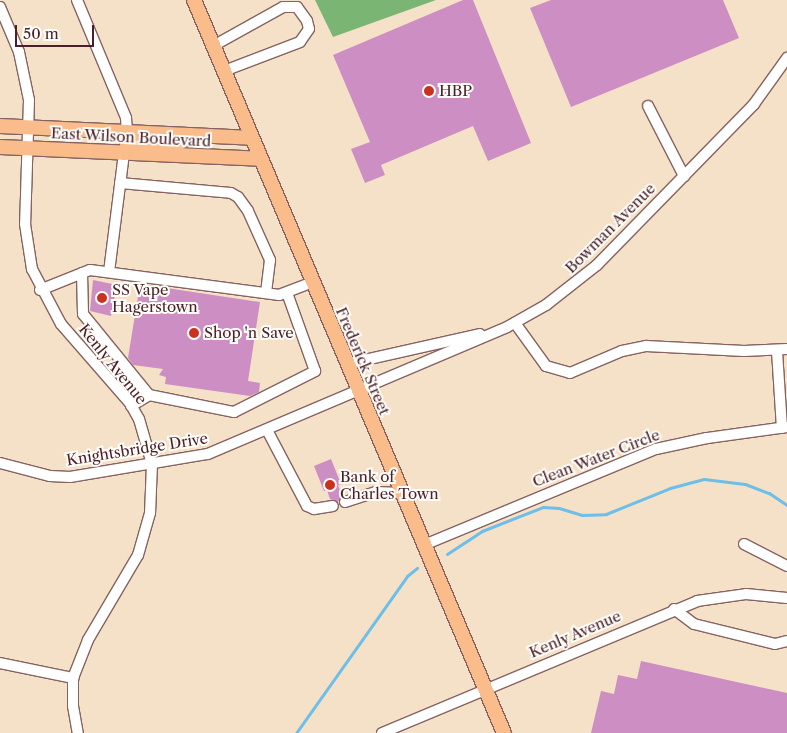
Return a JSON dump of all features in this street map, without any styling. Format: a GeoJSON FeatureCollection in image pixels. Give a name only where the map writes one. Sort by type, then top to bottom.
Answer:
{"type":"FeatureCollection","features":[{"type":"Feature","properties":{"kind":"main road","name":"Frederick Street"},"geometry":{"type":"LineString","coordinates":[[194,0],[358,392],[504,733]]}},
{"type":"Feature","properties":{"kind":"main road","name":"East Wilson Boulevard"},"geometry":{"type":"LineString","coordinates":[[0,126],[252,138]]}},
{"type":"Feature","properties":{"kind":"main road"},"geometry":{"type":"LineString","coordinates":[[124,153],[129,142],[178,144],[190,135]]}},
{"type":"Feature","properties":{"kind":"main road","name":"East Wilson Boulevard"},"geometry":{"type":"LineString","coordinates":[[0,147],[260,159]]}},
{"type":"Feature","properties":{"kind":"street"},"geometry":{"type":"LineString","coordinates":[[77,0],[126,118],[127,132]]}},
{"type":"Feature","properties":{"kind":"street","name":"Kenly Avenue"},"geometry":{"type":"LineString","coordinates":[[0,7],[26,78],[29,128],[26,240],[40,290],[61,324],[131,406],[147,441],[152,464],[150,513],[138,556],[88,640],[73,678],[73,706],[78,733]]}},
{"type":"Feature","properties":{"kind":"street"},"geometry":{"type":"LineString","coordinates":[[213,46],[283,7],[297,7],[307,21],[309,29],[300,42],[224,71]]}},
{"type":"Feature","properties":{"kind":"street","name":"Bowman Avenue"},"geometry":{"type":"LineString","coordinates":[[358,392],[511,325],[574,286],[754,104],[777,76],[787,58]]}},
{"type":"Feature","properties":{"kind":"street"},"geometry":{"type":"LineString","coordinates":[[648,106],[684,176]]}},
{"type":"Feature","properties":{"kind":"street"},"geometry":{"type":"LineString","coordinates":[[109,272],[124,153]]}},
{"type":"Feature","properties":{"kind":"street"},"geometry":{"type":"LineString","coordinates":[[120,183],[231,193],[238,197],[248,210],[270,260],[266,293]]}},
{"type":"Feature","properties":{"kind":"street"},"geometry":{"type":"LineString","coordinates":[[40,290],[90,270],[266,293],[287,293],[313,282]]}},
{"type":"Feature","properties":{"kind":"street"},"geometry":{"type":"LineString","coordinates":[[82,273],[83,314],[149,395],[234,412],[315,371],[287,293]]}},
{"type":"Feature","properties":{"kind":"street"},"geometry":{"type":"LineString","coordinates":[[347,364],[433,347],[511,325],[546,366],[559,372],[570,373],[622,351],[646,346],[782,350],[784,427]]}},
{"type":"Feature","properties":{"kind":"street","name":"Knightsbridge Drive"},"geometry":{"type":"LineString","coordinates":[[0,463],[50,476],[70,477],[208,454],[358,392]]}},
{"type":"Feature","properties":{"kind":"street"},"geometry":{"type":"LineString","coordinates":[[131,406],[149,395]]}},
{"type":"Feature","properties":{"kind":"street","name":"Clean Water Circle"},"geometry":{"type":"LineString","coordinates":[[424,545],[656,449],[707,438],[784,427]]}},
{"type":"Feature","properties":{"kind":"street"},"geometry":{"type":"LineString","coordinates":[[267,430],[307,506],[314,509],[333,506]]}},
{"type":"Feature","properties":{"kind":"street"},"geometry":{"type":"LineString","coordinates":[[345,502],[376,492],[401,493]]}},
{"type":"Feature","properties":{"kind":"street"},"geometry":{"type":"LineString","coordinates":[[744,544],[787,566]]}},
{"type":"Feature","properties":{"kind":"street","name":"Kenly Avenue"},"geometry":{"type":"LineString","coordinates":[[382,733],[674,609],[723,596],[769,595],[787,598]]}},
{"type":"Feature","properties":{"kind":"street"},"geometry":{"type":"LineString","coordinates":[[674,609],[694,624],[775,644],[787,641]]}},
{"type":"Feature","properties":{"kind":"street"},"geometry":{"type":"LineString","coordinates":[[0,662],[73,678]]}},
{"type":"Feature","properties":{"kind":"green space"},"geometry":{"type":"Polygon","coordinates":[[[315,0],[436,0],[333,37],[315,0]]]}},
{"type":"Feature","properties":{"kind":"building","name":"HBP"},"geometry":{"type":"Polygon","coordinates":[[[463,0],[473,0],[531,143],[488,161],[473,126],[381,165],[385,175],[365,183],[351,149],[370,142],[333,55],[463,0]]]}},
{"type":"Feature","properties":{"kind":"building"},"geometry":{"type":"Polygon","coordinates":[[[551,0],[723,0],[739,38],[571,107],[530,8],[551,0]]]}},
{"type":"Feature","properties":{"kind":"building","name":"SS Vape Hagerstown"},"geometry":{"type":"Polygon","coordinates":[[[93,280],[117,285],[111,316],[90,311],[93,280]]]}},
{"type":"Feature","properties":{"kind":"building","name":"Shop 'n Save"},"geometry":{"type":"Polygon","coordinates":[[[140,284],[260,302],[248,381],[260,383],[259,392],[250,396],[165,384],[166,377],[159,375],[163,369],[133,365],[128,358],[140,284]]]}},
{"type":"Feature","properties":{"kind":"building","name":"Bank of Charles Town"},"geometry":{"type":"Polygon","coordinates":[[[331,459],[341,484],[338,485],[342,496],[338,502],[330,499],[327,490],[324,491],[314,466],[331,459]]]}},
{"type":"Feature","properties":{"kind":"building"},"geometry":{"type":"Polygon","coordinates":[[[641,661],[787,693],[787,733],[591,733],[601,691],[614,694],[618,675],[637,679],[641,661]]]}},
{"type":"Feature","properties":{"kind":"waterway"},"geometry":{"type":"LineString","coordinates":[[447,554],[482,531],[543,507],[559,508],[582,515],[606,514],[670,488],[704,479],[745,484],[769,493],[787,505]]}},
{"type":"Feature","properties":{"kind":"waterway"},"geometry":{"type":"LineString","coordinates":[[296,733],[407,576],[417,568]]}},
{"type":"Feature","properties":{"kind":"place","name":"HBP"},"geometry":{"type":"Point","coordinates":[429,91]}},
{"type":"Feature","properties":{"kind":"place","name":"SS Vape Hagerstown"},"geometry":{"type":"Point","coordinates":[102,298]}},
{"type":"Feature","properties":{"kind":"place","name":"Shop 'n Save"},"geometry":{"type":"Point","coordinates":[194,333]}},
{"type":"Feature","properties":{"kind":"place","name":"Bank of Charles Town"},"geometry":{"type":"Point","coordinates":[330,485]}}]}
